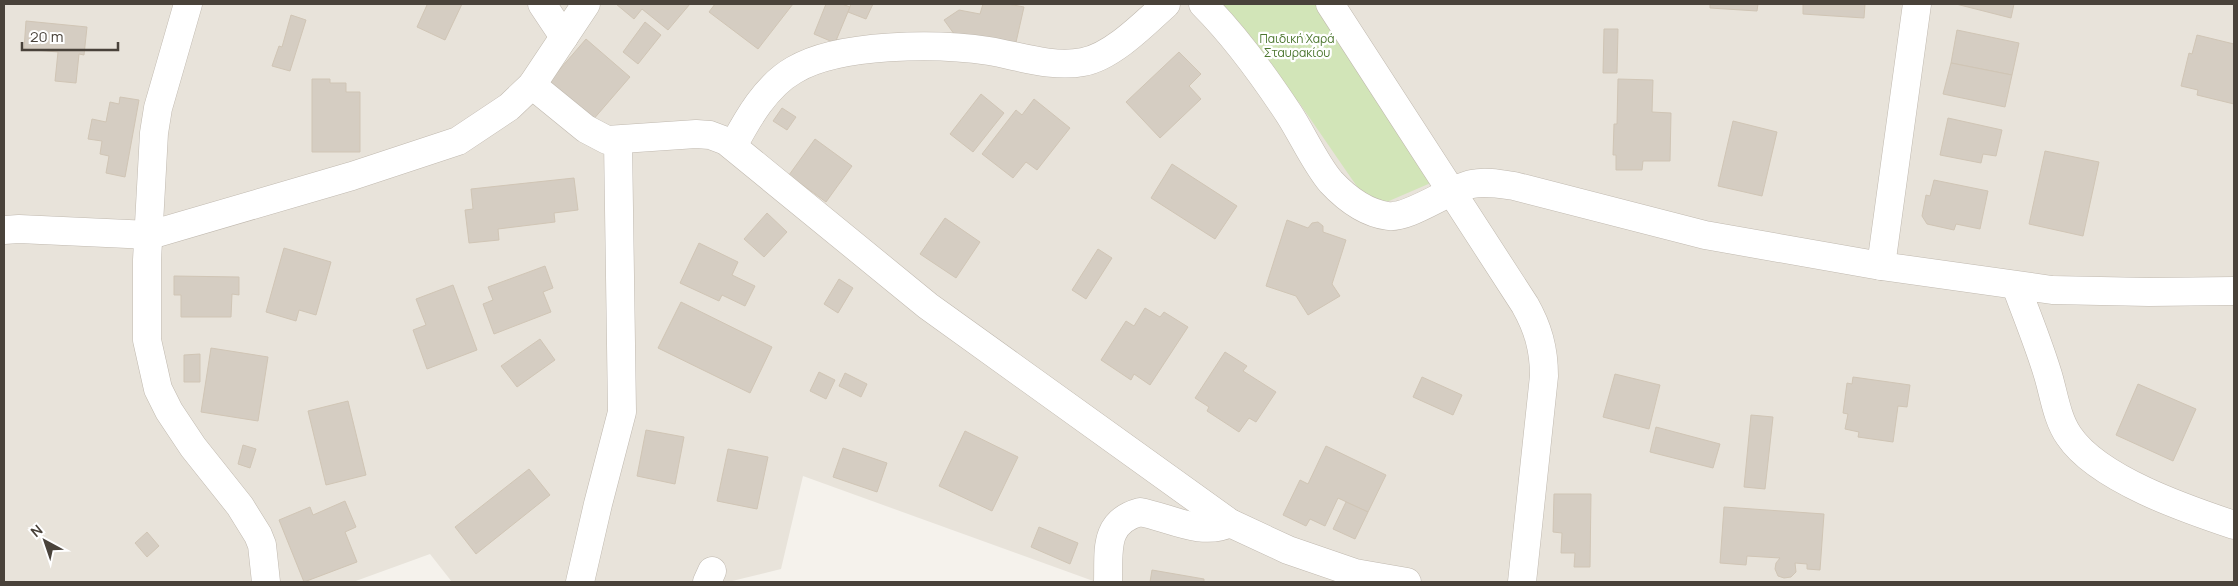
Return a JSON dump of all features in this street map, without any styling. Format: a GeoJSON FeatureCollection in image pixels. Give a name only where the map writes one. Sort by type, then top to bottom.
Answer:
{"type":"FeatureCollection","features":[{"type":"Feature","properties":{"kind":"street"},"geometry":{"type":"LineString","coordinates":[[188,4],[156,120],[151,166],[150,235],[147,260],[147,340],[158,389],[183,433],[251,521],[262,545],[266,582]]}},
{"type":"Feature","properties":{"kind":"street"},"geometry":{"type":"LineString","coordinates":[[542,4],[564,37]]}},
{"type":"Feature","properties":{"kind":"street"},"geometry":{"type":"LineString","coordinates":[[4,230],[20,229],[150,235],[352,176],[458,140],[509,106],[532,85],[586,4]]}},
{"type":"Feature","properties":{"kind":"street"},"geometry":{"type":"LineString","coordinates":[[733,146],[749,118],[778,82],[796,69],[820,59],[873,49],[938,46],[990,52],[1034,60],[1082,62],[1112,49],[1166,4]]}},
{"type":"Feature","properties":{"kind":"street"},"geometry":{"type":"LineString","coordinates":[[1203,4],[1235,40],[1288,113],[1330,181],[1348,198],[1368,212],[1390,217],[1409,212],[1451,191],[1473,184],[1514,186],[1705,235],[1880,266],[2016,286],[2111,292],[2234,291]]}},
{"type":"Feature","properties":{"kind":"street"},"geometry":{"type":"LineString","coordinates":[[1330,4],[1525,305],[1538,330],[1544,356],[1544,376],[1522,582]]}},
{"type":"Feature","properties":{"kind":"street"},"geometry":{"type":"LineString","coordinates":[[1880,266],[1917,4]]}},
{"type":"Feature","properties":{"kind":"street"},"geometry":{"type":"LineString","coordinates":[[532,85],[598,137],[618,141],[710,135],[733,146],[928,306],[1230,523],[1288,550],[1355,573],[1407,582]]}},
{"type":"Feature","properties":{"kind":"street"},"geometry":{"type":"LineString","coordinates":[[580,582],[622,412],[618,141]]}},
{"type":"Feature","properties":{"kind":"street"},"geometry":{"type":"LineString","coordinates":[[2016,286],[2064,428],[2079,449],[2097,464],[2136,485],[2186,507],[2234,524]]}},
{"type":"Feature","properties":{"kind":"street"},"geometry":{"type":"LineString","coordinates":[[1108,582],[1112,533],[1119,521],[1130,515],[1140,512],[1205,528],[1224,526],[1230,523]]}},
{"type":"Feature","properties":{"kind":"shaded area"},"geometry":{"type":"Polygon","coordinates":[[[4,4],[2234,4],[2234,582],[1096,582],[803,476],[781,569],[728,582],[452,582],[430,554],[353,582],[4,582],[4,4]]]}},
{"type":"Feature","properties":{"kind":"green space","name":"Παιδική Χαρά Σταυρακίου"},"geometry":{"type":"Polygon","coordinates":[[[1221,4],[1318,4],[1433,182],[1382,204],[1358,188],[1298,101],[1295,104],[1221,4]]]}},
{"type":"Feature","properties":{"kind":"building"},"geometry":{"type":"Polygon","coordinates":[[[425,4],[462,4],[445,40],[417,27],[427,5],[425,4]]]}},
{"type":"Feature","properties":{"kind":"building"},"geometry":{"type":"Polygon","coordinates":[[[616,4],[690,4],[668,30],[642,9],[634,19],[616,4]]]}},
{"type":"Feature","properties":{"kind":"building"},"geometry":{"type":"Polygon","coordinates":[[[715,4],[793,4],[758,49],[709,12],[715,4]]]}},
{"type":"Feature","properties":{"kind":"building"},"geometry":{"type":"Polygon","coordinates":[[[826,4],[842,4],[850,7],[835,43],[814,34],[826,4]]]}},
{"type":"Feature","properties":{"kind":"building"},"geometry":{"type":"Polygon","coordinates":[[[851,4],[873,4],[866,19],[848,12],[851,4]]]}},
{"type":"Feature","properties":{"kind":"building"},"geometry":{"type":"Polygon","coordinates":[[[983,4],[1008,4],[1024,7],[1014,51],[957,38],[944,20],[959,10],[980,14],[983,4]]]}},
{"type":"Feature","properties":{"kind":"building"},"geometry":{"type":"Polygon","coordinates":[[[1710,4],[1758,4],[1757,11],[1710,8],[1710,4]]]}},
{"type":"Feature","properties":{"kind":"building"},"geometry":{"type":"Polygon","coordinates":[[[1803,4],[1865,4],[1864,18],[1803,14],[1803,4]]]}},
{"type":"Feature","properties":{"kind":"building"},"geometry":{"type":"Polygon","coordinates":[[[1956,4],[2014,4],[2011,18],[1956,4]]]}},
{"type":"Feature","properties":{"kind":"building"},"geometry":{"type":"Polygon","coordinates":[[[291,15],[306,20],[290,71],[272,66],[279,46],[282,47],[291,15]]]}},
{"type":"Feature","properties":{"kind":"building"},"geometry":{"type":"Polygon","coordinates":[[[26,21],[87,27],[84,55],[79,54],[76,83],[55,81],[58,52],[24,49],[26,21]]]}},
{"type":"Feature","properties":{"kind":"building"},"geometry":{"type":"Polygon","coordinates":[[[645,22],[661,35],[638,64],[623,52],[645,22]]]}},
{"type":"Feature","properties":{"kind":"building"},"geometry":{"type":"Polygon","coordinates":[[[1604,29],[1618,29],[1617,73],[1603,73],[1604,29]]]}},
{"type":"Feature","properties":{"kind":"building"},"geometry":{"type":"Polygon","coordinates":[[[1957,30],[2019,43],[2012,75],[1951,63],[1957,30]]]}},
{"type":"Feature","properties":{"kind":"building"},"geometry":{"type":"Polygon","coordinates":[[[2197,35],[2234,44],[2234,104],[2197,95],[2198,90],[2181,86],[2189,53],[2192,54],[2197,35]]]}},
{"type":"Feature","properties":{"kind":"building"},"geometry":{"type":"Polygon","coordinates":[[[586,39],[630,77],[592,121],[548,83],[586,39]]]}},
{"type":"Feature","properties":{"kind":"building"},"geometry":{"type":"Polygon","coordinates":[[[1179,52],[1201,74],[1189,86],[1201,99],[1160,138],[1126,102],[1179,52]]]}},
{"type":"Feature","properties":{"kind":"building"},"geometry":{"type":"Polygon","coordinates":[[[1951,63],[2012,75],[2005,107],[1943,94],[1951,63]]]}},
{"type":"Feature","properties":{"kind":"building"},"geometry":{"type":"Polygon","coordinates":[[[312,79],[330,79],[330,83],[346,83],[346,92],[360,92],[360,152],[312,152],[312,79]]]}},
{"type":"Feature","properties":{"kind":"building"},"geometry":{"type":"Polygon","coordinates":[[[1618,79],[1653,80],[1652,112],[1671,113],[1670,161],[1643,161],[1642,170],[1616,170],[1616,155],[1613,155],[1614,124],[1617,124],[1618,79]]]}},
{"type":"Feature","properties":{"kind":"building"},"geometry":{"type":"Polygon","coordinates":[[[981,94],[1004,113],[973,152],[950,134],[981,94]]]}},
{"type":"Feature","properties":{"kind":"building"},"geometry":{"type":"Polygon","coordinates":[[[120,97],[139,100],[125,177],[106,173],[109,156],[100,154],[102,141],[88,139],[92,119],[106,122],[110,102],[119,104],[120,97]]]}},
{"type":"Feature","properties":{"kind":"building"},"geometry":{"type":"Polygon","coordinates":[[[1034,99],[1070,128],[1037,170],[1026,162],[1013,178],[982,154],[1016,110],[1022,115],[1034,99]]]}},
{"type":"Feature","properties":{"kind":"building"},"geometry":{"type":"Polygon","coordinates":[[[782,108],[796,117],[787,130],[773,121],[782,108]]]}},
{"type":"Feature","properties":{"kind":"building"},"geometry":{"type":"Polygon","coordinates":[[[1948,118],[2002,130],[1996,156],[1983,154],[1981,163],[1940,155],[1948,118]]]}},
{"type":"Feature","properties":{"kind":"building"},"geometry":{"type":"Polygon","coordinates":[[[1733,121],[1777,132],[1762,196],[1718,186],[1733,121]]]}},
{"type":"Feature","properties":{"kind":"building"},"geometry":{"type":"Polygon","coordinates":[[[815,139],[852,166],[826,202],[789,175],[815,139]]]}},
{"type":"Feature","properties":{"kind":"building"},"geometry":{"type":"Polygon","coordinates":[[[2045,151],[2099,162],[2083,236],[2029,224],[2045,151]]]}},
{"type":"Feature","properties":{"kind":"building"},"geometry":{"type":"Polygon","coordinates":[[[1172,164],[1237,206],[1215,239],[1151,198],[1172,164]]]}},
{"type":"Feature","properties":{"kind":"building"},"geometry":{"type":"Polygon","coordinates":[[[574,178],[578,210],[554,213],[555,222],[498,229],[499,240],[469,243],[465,210],[473,209],[471,189],[574,178]]]}},
{"type":"Feature","properties":{"kind":"building"},"geometry":{"type":"Polygon","coordinates":[[[1934,180],[1988,191],[1980,229],[1956,224],[1954,230],[1927,224],[1922,216],[1926,195],[1930,196],[1934,180]]]}},
{"type":"Feature","properties":{"kind":"building"},"geometry":{"type":"Polygon","coordinates":[[[767,213],[787,232],[764,257],[744,239],[767,213]]]}},
{"type":"Feature","properties":{"kind":"building"},"geometry":{"type":"Polygon","coordinates":[[[945,218],[980,242],[956,278],[920,254],[945,218]]]}},
{"type":"Feature","properties":{"kind":"building"},"geometry":{"type":"Polygon","coordinates":[[[1287,220],[1308,228],[1312,223],[1318,222],[1323,226],[1323,232],[1346,240],[1332,284],[1340,296],[1308,315],[1296,296],[1266,286],[1287,220]]]}},
{"type":"Feature","properties":{"kind":"building"},"geometry":{"type":"Polygon","coordinates":[[[699,243],[738,262],[732,275],[755,286],[745,306],[722,295],[719,301],[680,283],[699,243]]]}},
{"type":"Feature","properties":{"kind":"building"},"geometry":{"type":"Polygon","coordinates":[[[284,248],[331,262],[316,315],[299,310],[296,321],[266,312],[284,248]]]}},
{"type":"Feature","properties":{"kind":"building"},"geometry":{"type":"Polygon","coordinates":[[[1098,249],[1112,258],[1086,299],[1072,290],[1098,249]]]}},
{"type":"Feature","properties":{"kind":"building"},"geometry":{"type":"Polygon","coordinates":[[[545,266],[553,288],[543,292],[551,312],[494,334],[483,304],[493,300],[488,287],[545,266]]]}},
{"type":"Feature","properties":{"kind":"building"},"geometry":{"type":"Polygon","coordinates":[[[174,276],[239,277],[239,295],[232,294],[231,317],[181,317],[181,295],[174,295],[174,276]]]}},
{"type":"Feature","properties":{"kind":"building"},"geometry":{"type":"Polygon","coordinates":[[[839,279],[853,288],[838,313],[824,304],[839,279]]]}},
{"type":"Feature","properties":{"kind":"building"},"geometry":{"type":"Polygon","coordinates":[[[453,285],[477,350],[427,369],[413,330],[426,325],[416,299],[453,285]]]}},
{"type":"Feature","properties":{"kind":"building"},"geometry":{"type":"Polygon","coordinates":[[[681,302],[772,347],[750,393],[658,348],[681,302]]]}},
{"type":"Feature","properties":{"kind":"building"},"geometry":{"type":"Polygon","coordinates":[[[1145,308],[1160,317],[1164,312],[1188,327],[1150,385],[1134,374],[1131,380],[1101,360],[1126,321],[1134,326],[1145,308]]]}},
{"type":"Feature","properties":{"kind":"building"},"geometry":{"type":"Polygon","coordinates":[[[540,339],[555,360],[517,387],[501,366],[540,339]]]}},
{"type":"Feature","properties":{"kind":"building"},"geometry":{"type":"Polygon","coordinates":[[[211,348],[268,357],[258,421],[201,412],[211,348]]]}},
{"type":"Feature","properties":{"kind":"building"},"geometry":{"type":"Polygon","coordinates":[[[1225,352],[1247,366],[1243,371],[1276,392],[1256,422],[1249,418],[1239,432],[1207,411],[1209,407],[1195,398],[1225,352]]]}},
{"type":"Feature","properties":{"kind":"building"},"geometry":{"type":"Polygon","coordinates":[[[200,354],[200,382],[184,382],[184,355],[200,354]]]}},
{"type":"Feature","properties":{"kind":"building"},"geometry":{"type":"Polygon","coordinates":[[[819,372],[835,380],[826,399],[810,391],[819,372]]]}},
{"type":"Feature","properties":{"kind":"building"},"geometry":{"type":"Polygon","coordinates":[[[845,373],[867,384],[861,397],[839,386],[845,373]]]}},
{"type":"Feature","properties":{"kind":"building"},"geometry":{"type":"Polygon","coordinates":[[[1615,374],[1660,385],[1649,429],[1603,417],[1615,374]]]}},
{"type":"Feature","properties":{"kind":"building"},"geometry":{"type":"Polygon","coordinates":[[[1422,377],[1462,395],[1453,415],[1413,397],[1422,377]]]}},
{"type":"Feature","properties":{"kind":"building"},"geometry":{"type":"Polygon","coordinates":[[[1853,377],[1910,385],[1907,407],[1898,406],[1893,442],[1858,437],[1859,432],[1845,429],[1848,414],[1843,413],[1847,383],[1852,384],[1853,377]]]}},
{"type":"Feature","properties":{"kind":"building"},"geometry":{"type":"Polygon","coordinates":[[[2138,384],[2196,409],[2173,461],[2116,435],[2138,384]]]}},
{"type":"Feature","properties":{"kind":"building"},"geometry":{"type":"Polygon","coordinates":[[[348,401],[366,475],[326,485],[308,411],[348,401]]]}},
{"type":"Feature","properties":{"kind":"building"},"geometry":{"type":"Polygon","coordinates":[[[1751,415],[1773,417],[1765,489],[1744,487],[1751,415]]]}},
{"type":"Feature","properties":{"kind":"building"},"geometry":{"type":"Polygon","coordinates":[[[1656,427],[1720,444],[1713,468],[1650,452],[1656,427]]]}},
{"type":"Feature","properties":{"kind":"building"},"geometry":{"type":"Polygon","coordinates":[[[646,430],[684,437],[675,484],[637,476],[646,430]]]}},
{"type":"Feature","properties":{"kind":"building"},"geometry":{"type":"Polygon","coordinates":[[[965,431],[1018,457],[992,511],[939,486],[965,431]]]}},
{"type":"Feature","properties":{"kind":"building"},"geometry":{"type":"Polygon","coordinates":[[[243,445],[256,449],[250,468],[238,464],[243,445]]]}},
{"type":"Feature","properties":{"kind":"building"},"geometry":{"type":"Polygon","coordinates":[[[1326,446],[1386,475],[1368,512],[1338,498],[1325,526],[1310,519],[1306,526],[1283,515],[1300,480],[1308,484],[1326,446]]]}},
{"type":"Feature","properties":{"kind":"building"},"geometry":{"type":"Polygon","coordinates":[[[843,448],[887,463],[877,492],[833,477],[843,448]]]}},
{"type":"Feature","properties":{"kind":"building"},"geometry":{"type":"Polygon","coordinates":[[[728,449],[768,457],[757,509],[717,501],[728,449]]]}},
{"type":"Feature","properties":{"kind":"building"},"geometry":{"type":"Polygon","coordinates":[[[529,469],[550,495],[476,554],[455,527],[529,469]]]}},
{"type":"Feature","properties":{"kind":"building"},"geometry":{"type":"Polygon","coordinates":[[[1554,494],[1591,494],[1590,567],[1574,567],[1575,553],[1561,553],[1562,533],[1553,532],[1554,494]]]}},
{"type":"Feature","properties":{"kind":"building"},"geometry":{"type":"Polygon","coordinates":[[[345,501],[356,527],[345,532],[357,562],[304,582],[279,520],[310,507],[313,515],[345,501]]]}},
{"type":"Feature","properties":{"kind":"building"},"geometry":{"type":"Polygon","coordinates":[[[1346,502],[1368,512],[1355,539],[1333,529],[1346,502]]]}},
{"type":"Feature","properties":{"kind":"building"},"geometry":{"type":"Polygon","coordinates":[[[1724,507],[1824,514],[1820,570],[1807,569],[1807,564],[1795,563],[1796,572],[1791,577],[1784,578],[1778,576],[1775,569],[1776,563],[1780,558],[1747,556],[1746,565],[1720,563],[1724,507]]]}},
{"type":"Feature","properties":{"kind":"building"},"geometry":{"type":"Polygon","coordinates":[[[1039,527],[1078,543],[1070,564],[1031,547],[1039,527]]]}},
{"type":"Feature","properties":{"kind":"building"},"geometry":{"type":"Polygon","coordinates":[[[147,532],[159,546],[147,557],[135,543],[147,532]]]}},
{"type":"Feature","properties":{"kind":"building"},"geometry":{"type":"Polygon","coordinates":[[[1152,570],[1204,579],[1204,582],[1150,582],[1152,570]]]}}]}
